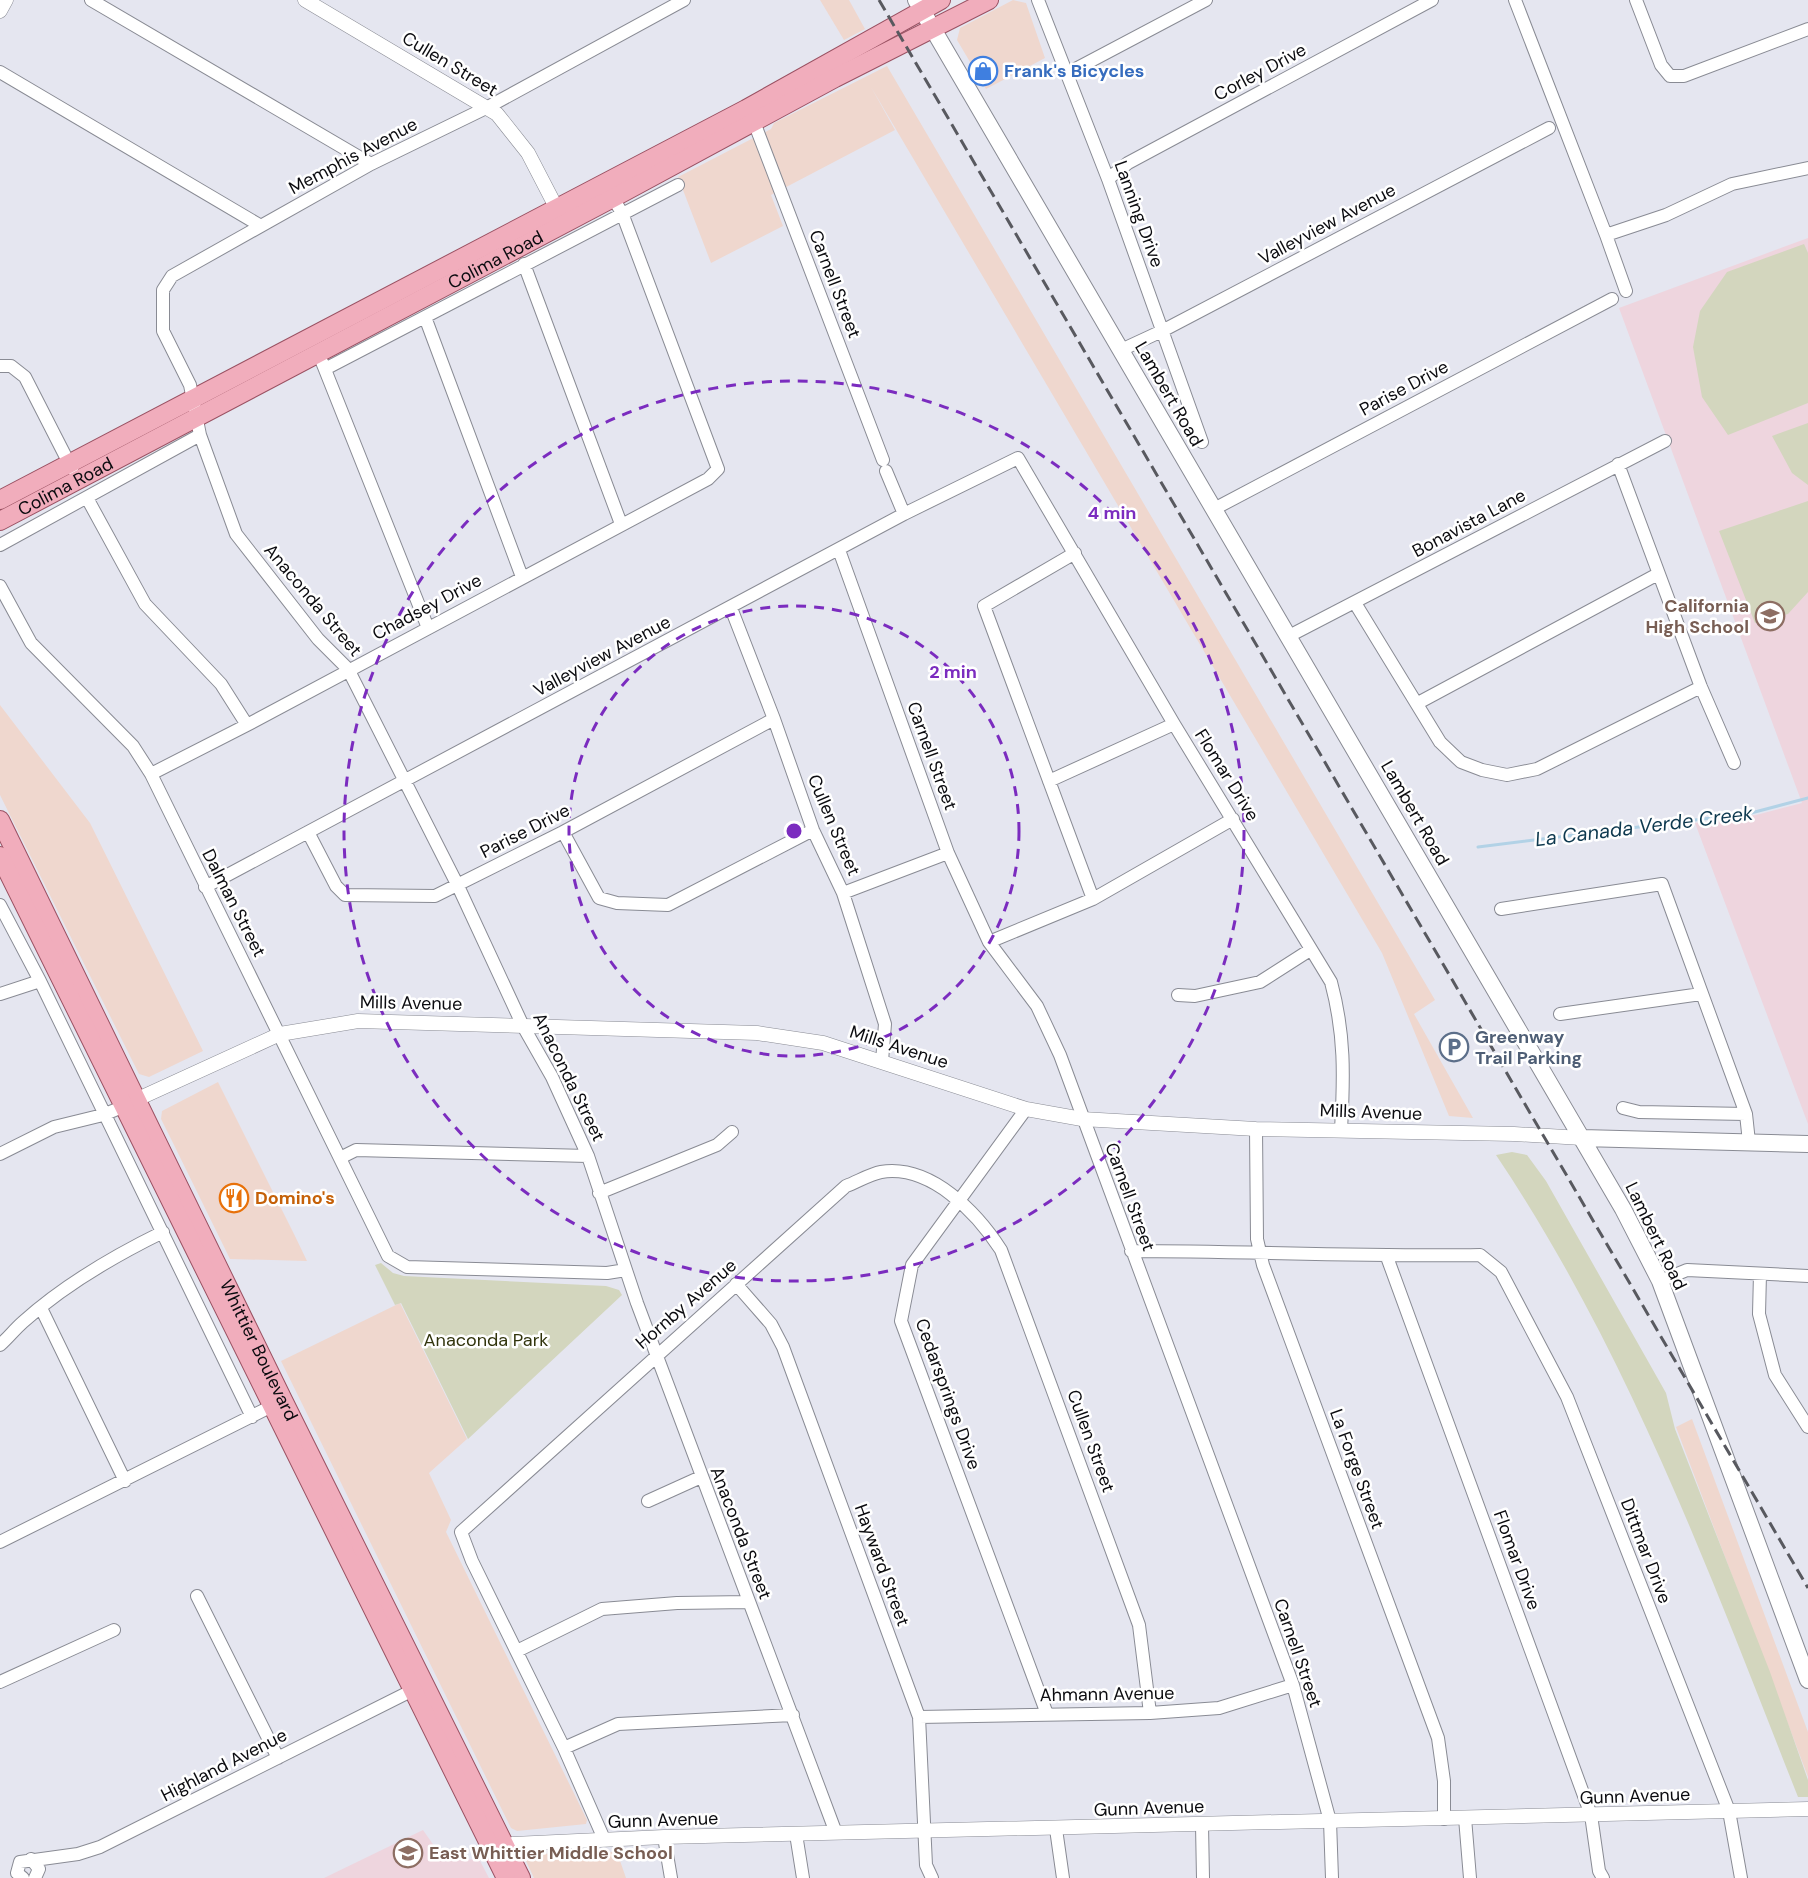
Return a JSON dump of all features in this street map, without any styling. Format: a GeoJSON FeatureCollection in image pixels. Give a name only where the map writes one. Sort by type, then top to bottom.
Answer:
{"type":"FeatureCollection","features":[{"type":"Feature","properties":{"kind":"main road","name":"Colima Road"},"geometry":{"type":"LineString","coordinates":[[0,500],[73,471],[195,407],[309,337],[560,215],[613,198],[750,115],[919,5],[941,0]]}},
{"type":"Feature","properties":{"kind":"main road","name":"Colima Road"},"geometry":{"type":"LineString","coordinates":[[750,115],[933,30],[989,0]]}},
{"type":"Feature","properties":{"kind":"main road","name":"Lambert Road"},"geometry":{"type":"LineString","coordinates":[[919,5],[1623,1209],[1660,1281],[1808,1680]]}},
{"type":"Feature","properties":{"kind":"main road","name":"Colima Road"},"geometry":{"type":"LineString","coordinates":[[195,407],[321,361],[560,215]]}},
{"type":"Feature","properties":{"kind":"main road","name":"Colima Road"},"geometry":{"type":"LineString","coordinates":[[0,521],[73,471]]}},
{"type":"Feature","properties":{"kind":"main road","name":"Whittier Boulevard"},"geometry":{"type":"LineString","coordinates":[[1,826],[130,1103],[277,1403],[499,1848],[522,1878]]}},
{"type":"Feature","properties":{"kind":"main road","name":"Whittier Boulevard"},"geometry":{"type":"LineString","coordinates":[[0,856],[130,1103]]}},
{"type":"Feature","properties":{"kind":"main road","name":"Mills Avenue"},"geometry":{"type":"LineString","coordinates":[[1582,1138],[1808,1144]]}},
{"type":"Feature","properties":{"kind":"main road","name":"Whittier Boulevard"},"geometry":{"type":"LineString","coordinates":[[499,1848],[506,1878]]}},
{"type":"Feature","properties":{"kind":"street"},"geometry":{"type":"LineString","coordinates":[[0,11],[6,0]]}},
{"type":"Feature","properties":{"kind":"street"},"geometry":{"type":"LineString","coordinates":[[91,0],[371,164]]}},
{"type":"Feature","properties":{"kind":"street","name":"Cullen Street"},"geometry":{"type":"LineString","coordinates":[[305,0],[497,114],[528,153],[560,215]]}},
{"type":"Feature","properties":{"kind":"street","name":"Memphis Avenue"},"geometry":{"type":"LineString","coordinates":[[195,407],[190,385],[163,331],[163,290],[171,276],[371,164],[488,107],[684,0]]}},
{"type":"Feature","properties":{"kind":"street","name":"Lanning Drive"},"geometry":{"type":"LineString","coordinates":[[1038,0],[1108,180],[1202,442]]}},
{"type":"Feature","properties":{"kind":"street"},"geometry":{"type":"LineString","coordinates":[[1068,73],[1206,0]]}},
{"type":"Feature","properties":{"kind":"street","name":"Corley Drive"},"geometry":{"type":"LineString","coordinates":[[1108,180],[1128,164],[1432,0]]}},
{"type":"Feature","properties":{"kind":"street"},"geometry":{"type":"LineString","coordinates":[[1515,0],[1626,291]]}},
{"type":"Feature","properties":{"kind":"street"},"geometry":{"type":"LineString","coordinates":[[1636,0],[1661,65],[1670,75],[1684,76],[1808,29]]}},
{"type":"Feature","properties":{"kind":"street"},"geometry":{"type":"LineString","coordinates":[[0,72],[261,226]]}},
{"type":"Feature","properties":{"kind":"street","name":"Carnell Street"},"geometry":{"type":"LineString","coordinates":[[750,115],[904,514]]}},
{"type":"Feature","properties":{"kind":"street","name":"Valleyview Avenue"},"geometry":{"type":"LineString","coordinates":[[1121,350],[1162,331],[1548,128]]}},
{"type":"Feature","properties":{"kind":"street"},"geometry":{"type":"LineString","coordinates":[[1606,235],[1666,214],[1732,184],[1808,168]]}},
{"type":"Feature","properties":{"kind":"street"},"geometry":{"type":"LineString","coordinates":[[321,361],[425,316],[524,264],[613,198],[678,185]]}},
{"type":"Feature","properties":{"kind":"street","name":"Chadsey Drive"},"geometry":{"type":"LineString","coordinates":[[151,774],[708,479],[718,469],[613,198]]}},
{"type":"Feature","properties":{"kind":"street"},"geometry":{"type":"LineString","coordinates":[[524,264],[621,524]]}},
{"type":"Feature","properties":{"kind":"street","name":"Parise Drive"},"geometry":{"type":"LineString","coordinates":[[1214,509],[1612,299]]}},
{"type":"Feature","properties":{"kind":"street"},"geometry":{"type":"LineString","coordinates":[[425,316],[522,577]]}},
{"type":"Feature","properties":{"kind":"street"},"geometry":{"type":"LineString","coordinates":[[309,337],[321,361],[428,628]]}},
{"type":"Feature","properties":{"kind":"street"},"geometry":{"type":"LineString","coordinates":[[0,366],[11,366],[25,377],[73,471]]}},
{"type":"Feature","properties":{"kind":"street","name":"Anaconda Street"},"geometry":{"type":"LineString","coordinates":[[195,407],[200,435],[236,534],[318,639],[348,669],[458,886],[523,1026],[552,1077],[588,1156],[626,1270],[701,1477],[836,1833]]}},
{"type":"Feature","properties":{"kind":"street"},"geometry":{"type":"LineString","coordinates":[[0,544],[200,435]]}},
{"type":"Feature","properties":{"kind":"street","name":"Bonavista Lane"},"geometry":{"type":"LineString","coordinates":[[1288,636],[1665,441]]}},
{"type":"Feature","properties":{"kind":"street","name":"Valleyview Avenue"},"geometry":{"type":"LineString","coordinates":[[205,887],[904,514],[1018,458]]}},
{"type":"Feature","properties":{"kind":"street","name":"Flomar Drive"},"geometry":{"type":"LineString","coordinates":[[1018,458],[1174,724],[1331,982],[1340,1014],[1345,1061],[1341,1130]]}},
{"type":"Feature","properties":{"kind":"street"},"geometry":{"type":"LineString","coordinates":[[1618,464],[1701,687],[1734,763]]}},
{"type":"Feature","properties":{"kind":"street"},"geometry":{"type":"LineString","coordinates":[[87,498],[145,604],[221,684],[247,725]]}},
{"type":"Feature","properties":{"kind":"street","name":"Carnell Street"},"geometry":{"type":"LineString","coordinates":[[839,550],[948,853],[989,942],[1037,1006],[1060,1055],[1293,1685],[1330,1821],[1332,1878]]}},
{"type":"Feature","properties":{"kind":"street"},"geometry":{"type":"LineString","coordinates":[[1075,553],[984,606],[1093,899]]}},
{"type":"Feature","properties":{"kind":"street"},"geometry":{"type":"LineString","coordinates":[[1418,703],[1658,574]]}},
{"type":"Feature","properties":{"kind":"street","name":"Dalman Street"},"geometry":{"type":"LineString","coordinates":[[0,586],[31,643],[134,746],[151,774],[388,1256],[407,1267],[608,1273],[626,1270]]}},
{"type":"Feature","properties":{"kind":"street"},"geometry":{"type":"LineString","coordinates":[[1354,603],[1418,703],[1440,742],[1461,762],[1482,771],[1507,775],[1537,769],[1701,687]]}},
{"type":"Feature","properties":{"kind":"street","name":"Cullen Street"},"geometry":{"type":"LineString","coordinates":[[730,608],[774,719],[813,831],[843,893],[885,1024],[882,1061]]}},
{"type":"Feature","properties":{"kind":"street","name":"Parise Drive"},"geometry":{"type":"LineString","coordinates":[[308,832],[336,885],[345,895],[435,896],[563,832],[774,719]]}},
{"type":"Feature","properties":{"kind":"street"},"geometry":{"type":"LineString","coordinates":[[1049,781],[1174,724]]}},
{"type":"Feature","properties":{"kind":"street"},"geometry":{"type":"LineString","coordinates":[[989,942],[1093,899],[1233,819]]}},
{"type":"Feature","properties":{"kind":"street"},"geometry":{"type":"LineString","coordinates":[[563,832],[599,898],[617,903],[668,905],[813,831]]}},
{"type":"Feature","properties":{"kind":"street"},"geometry":{"type":"LineString","coordinates":[[843,893],[948,853]]}},
{"type":"Feature","properties":{"kind":"street"},"geometry":{"type":"LineString","coordinates":[[1501,909],[1662,884],[1746,1114],[1749,1142]]}},
{"type":"Feature","properties":{"kind":"street","name":"Whittier Boulevard"},"geometry":{"type":"LineString","coordinates":[[0,905],[40,981],[103,1115],[163,1232],[252,1417]]}},
{"type":"Feature","properties":{"kind":"street"},"geometry":{"type":"LineString","coordinates":[[1178,995],[1195,996],[1260,982],[1310,950]]}},
{"type":"Feature","properties":{"kind":"street"},"geometry":{"type":"LineString","coordinates":[[0,994],[40,981]]}},
{"type":"Feature","properties":{"kind":"street"},"geometry":{"type":"LineString","coordinates":[[1560,1014],[1701,993]]}},
{"type":"Feature","properties":{"kind":"street","name":"Mills Avenue"},"geometry":{"type":"LineString","coordinates":[[0,1154],[54,1127],[103,1115],[280,1034],[358,1021],[757,1033],[823,1043],[1026,1109],[1082,1119],[1256,1129],[1582,1138]]}},
{"type":"Feature","properties":{"kind":"street"},"geometry":{"type":"LineString","coordinates":[[1623,1108],[1640,1112],[1746,1114]]}},
{"type":"Feature","properties":{"kind":"street","name":"Cedarsprings Drive"},"geometry":{"type":"LineString","coordinates":[[1026,1109],[912,1265],[901,1321],[1047,1713]]}},
{"type":"Feature","properties":{"kind":"street","name":"La Forge Street"},"geometry":{"type":"LineString","coordinates":[[1256,1129],[1257,1239],[1268,1283],[1438,1738],[1444,1781],[1444,1819]]}},
{"type":"Feature","properties":{"kind":"street"},"geometry":{"type":"LineString","coordinates":[[599,1193],[717,1145],[732,1132]]}},
{"type":"Feature","properties":{"kind":"street"},"geometry":{"type":"LineString","coordinates":[[340,1158],[356,1150],[588,1156]]}},
{"type":"Feature","properties":{"kind":"street","name":"Hornby Avenue"},"geometry":{"type":"LineString","coordinates":[[517,1651],[472,1561],[461,1532],[656,1354],[846,1186],[881,1172],[914,1174],[958,1200]]}},
{"type":"Feature","properties":{"kind":"street","name":"Cullen Street"},"geometry":{"type":"LineString","coordinates":[[958,1200],[987,1227],[1001,1250],[1012,1276],[1139,1625],[1150,1713]]}},
{"type":"Feature","properties":{"kind":"street"},"geometry":{"type":"LineString","coordinates":[[0,1345],[41,1308],[85,1276],[163,1232]]}},
{"type":"Feature","properties":{"kind":"street"},"geometry":{"type":"LineString","coordinates":[[1131,1251],[1260,1250],[1387,1257]]}},
{"type":"Feature","properties":{"kind":"street","name":"Dittmar Drive"},"geometry":{"type":"LineString","coordinates":[[1387,1257],[1480,1255],[1501,1272],[1567,1397],[1729,1811],[1741,1878]]}},
{"type":"Feature","properties":{"kind":"street","name":"Flomar Drive"},"geometry":{"type":"LineString","coordinates":[[1387,1257],[1591,1815],[1599,1871],[1603,1878]]}},
{"type":"Feature","properties":{"kind":"street"},"geometry":{"type":"LineString","coordinates":[[1660,1281],[1687,1270],[1808,1276]]}},
{"type":"Feature","properties":{"kind":"street"},"geometry":{"type":"LineString","coordinates":[[1760,1274],[1759,1314],[1774,1375],[1808,1427]]}},
{"type":"Feature","properties":{"kind":"street","name":"Hayward Street"},"geometry":{"type":"LineString","coordinates":[[736,1284],[771,1324],[783,1347],[919,1717],[926,1865],[932,1878]]}},
{"type":"Feature","properties":{"kind":"street"},"geometry":{"type":"LineString","coordinates":[[41,1308],[125,1481]]}},
{"type":"Feature","properties":{"kind":"street"},"geometry":{"type":"LineString","coordinates":[[0,1542],[277,1403]]}},
{"type":"Feature","properties":{"kind":"street"},"geometry":{"type":"LineString","coordinates":[[648,1500],[701,1477]]}},
{"type":"Feature","properties":{"kind":"street"},"geometry":{"type":"LineString","coordinates":[[197,1596],[278,1758]]}},
{"type":"Feature","properties":{"kind":"street"},"geometry":{"type":"LineString","coordinates":[[604,1839],[564,1748],[517,1651],[602,1609],[678,1603],[748,1602]]}},
{"type":"Feature","properties":{"kind":"street"},"geometry":{"type":"LineString","coordinates":[[0,1682],[114,1630]]}},
{"type":"Feature","properties":{"kind":"street","name":"Ahmann Avenue"},"geometry":{"type":"LineString","coordinates":[[919,1717],[1150,1713],[1219,1708],[1293,1685]]}},
{"type":"Feature","properties":{"kind":"street","name":"Highland Avenue"},"geometry":{"type":"LineString","coordinates":[[31,1859],[78,1854],[100,1847],[419,1687]]}},
{"type":"Feature","properties":{"kind":"street"},"geometry":{"type":"LineString","coordinates":[[564,1748],[618,1724],[793,1715]]}},
{"type":"Feature","properties":{"kind":"street","name":"Gunn Avenue"},"geometry":{"type":"LineString","coordinates":[[499,1848],[604,1839],[664,1837],[1808,1809]]}},
{"type":"Feature","properties":{"kind":"street"},"geometry":{"type":"LineString","coordinates":[[1465,1818],[1470,1878]]}},
{"type":"Feature","properties":{"kind":"street"},"geometry":{"type":"LineString","coordinates":[[1202,1825],[1203,1878]]}},
{"type":"Feature","properties":{"kind":"street"},"geometry":{"type":"LineString","coordinates":[[1056,1829],[1063,1878]]}},
{"type":"Feature","properties":{"kind":"street"},"geometry":{"type":"LineString","coordinates":[[796,1834],[803,1878]]}},
{"type":"Feature","properties":{"kind":"street"},"geometry":{"type":"LineString","coordinates":[[664,1837],[671,1878]]}},
{"type":"Feature","properties":{"kind":"street"},"geometry":{"type":"LineString","coordinates":[[23,1878],[17,1873],[20,1862],[31,1859],[39,1869],[35,1878]]}},
{"type":"Feature","properties":{"kind":"shaded area"},"geometry":{"type":"Polygon","coordinates":[[[820,0],[849,0],[865,29],[844,40],[820,0]]]}},
{"type":"Feature","properties":{"kind":"shaded area"},"geometry":{"type":"Polygon","coordinates":[[[1013,0],[1026,3],[1045,58],[986,89],[957,40],[960,28],[1013,0]]]}},
{"type":"Feature","properties":{"kind":"shaded area"},"geometry":{"type":"Polygon","coordinates":[[[887,66],[1435,1000],[1414,1014],[1473,1118],[1449,1116],[1382,953],[871,87],[895,130],[771,195],[783,226],[711,263],[678,177],[771,129],[774,123],[887,66]]]}},
{"type":"Feature","properties":{"kind":"shaded area","name":"California High School"},"geometry":{"type":"Polygon","coordinates":[[[1808,238],[1808,1124],[1695,823],[1756,815],[1802,803],[1619,308],[1808,238]]]}},
{"type":"Feature","properties":{"kind":"shaded area"},"geometry":{"type":"Polygon","coordinates":[[[0,705],[90,823],[203,1051],[149,1077],[139,1074],[0,795],[0,705]]]}},
{"type":"Feature","properties":{"kind":"shaded area"},"geometry":{"type":"Polygon","coordinates":[[[218,1082],[307,1261],[230,1259],[161,1119],[162,1111],[218,1082]]]}},
{"type":"Feature","properties":{"kind":"shaded area"},"geometry":{"type":"Polygon","coordinates":[[[400,1303],[467,1439],[429,1473],[451,1520],[446,1532],[587,1820],[586,1824],[517,1831],[511,1828],[281,1361],[400,1303]]]}},
{"type":"Feature","properties":{"kind":"shaded area"},"geometry":{"type":"Polygon","coordinates":[[[1692,1419],[1808,1732],[1808,1777],[1676,1427],[1692,1419]]]}},
{"type":"Feature","properties":{"kind":"shaded area","name":"East Whittier Middle School"},"geometry":{"type":"Polygon","coordinates":[[[423,1830],[437,1850],[447,1857],[455,1860],[479,1859],[489,1878],[324,1878],[423,1830]]]}},
{"type":"Feature","properties":{"kind":"shaded area"},"geometry":{"type":"Polygon","coordinates":[[[617,1852],[626,1878],[534,1878],[526,1861],[531,1854],[617,1852]]]}},
{"type":"Feature","properties":{"kind":"green space"},"geometry":{"type":"Polygon","coordinates":[[[1804,244],[1808,253],[1808,403],[1728,435],[1702,397],[1693,347],[1700,311],[1727,272],[1804,244]]]}},
{"type":"Feature","properties":{"kind":"green space"},"geometry":{"type":"Polygon","coordinates":[[[1808,423],[1808,485],[1792,473],[1772,436],[1808,423]]]}},
{"type":"Feature","properties":{"kind":"green space"},"geometry":{"type":"Polygon","coordinates":[[[1808,501],[1808,592],[1788,614],[1755,623],[1719,531],[1808,501]]]}},
{"type":"Feature","properties":{"kind":"green space"},"geometry":{"type":"Polygon","coordinates":[[[1512,1152],[1527,1155],[1546,1181],[1666,1393],[1675,1429],[1770,1672],[1808,1780],[1808,1797],[1798,1797],[1699,1549],[1627,1387],[1544,1230],[1496,1155],[1512,1152]]]}},
{"type":"Feature","properties":{"kind":"green space","name":"Anaconda Park"},"geometry":{"type":"Polygon","coordinates":[[[381,1263],[393,1273],[404,1276],[606,1286],[619,1290],[622,1295],[468,1439],[401,1303],[395,1305],[375,1265],[381,1263]]]}},
{"type":"Feature","properties":{"kind":"waterway","name":"La Canada Verde Creek"},"geometry":{"type":"LineString","coordinates":[[1478,847],[1751,813],[1808,798]]}},
{"type":"Feature","properties":{"kind":"railway"},"geometry":{"type":"LineString","coordinates":[[879,0],[1808,1588]]}},
{"type":"Feature","properties":{"kind":"place","name":"Frank's Bicycles"},"geometry":{"type":"Point","coordinates":[983,71]}},
{"type":"Feature","properties":{"kind":"place","name":"California High School"},"geometry":{"type":"Point","coordinates":[1770,616]}},
{"type":"Feature","properties":{"kind":"place","name":"Greenway Trail Parking"},"geometry":{"type":"Point","coordinates":[1454,1047]}},
{"type":"Feature","properties":{"kind":"place","name":"Domino's"},"geometry":{"type":"Point","coordinates":[234,1198]}},
{"type":"Feature","properties":{"kind":"place","name":"East Whittier Middle School"},"geometry":{"type":"Point","coordinates":[408,1853]}}]}
